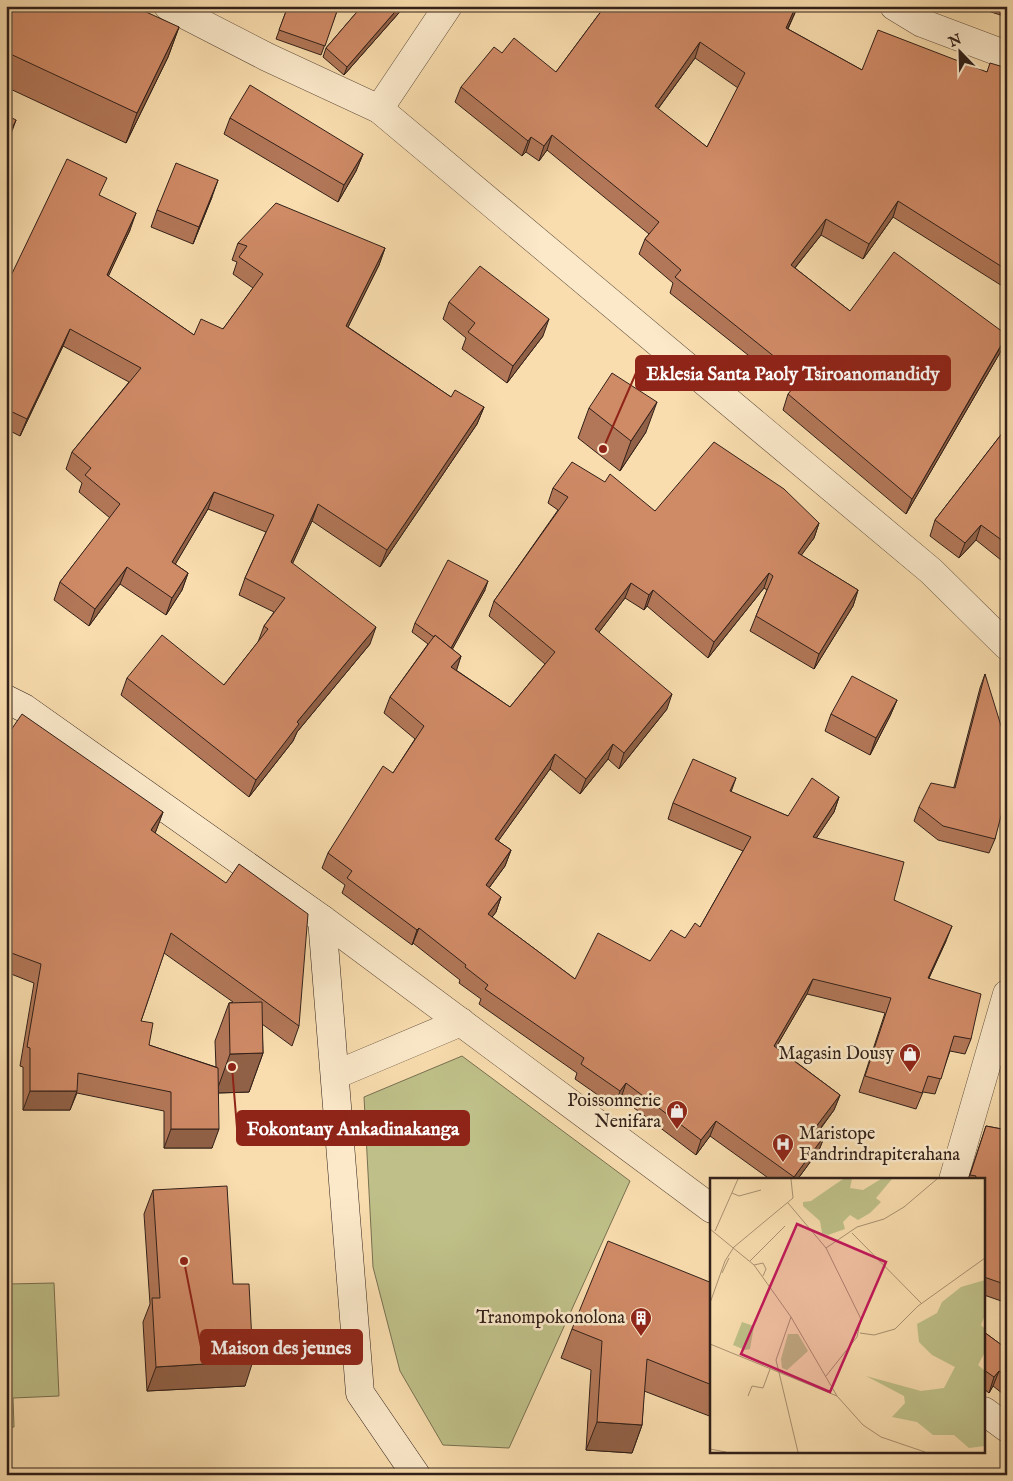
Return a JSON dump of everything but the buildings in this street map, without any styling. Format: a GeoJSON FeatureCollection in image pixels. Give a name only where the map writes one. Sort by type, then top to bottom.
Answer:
{"type":"FeatureCollection","features":[{"type":"Feature","properties":{"kind":"street"},"geometry":{"type":"LineString","coordinates":[[168,6],[267,57],[379,109],[931,571],[1007,646]]}},
{"type":"Feature","properties":{"kind":"street"},"geometry":{"type":"LineString","coordinates":[[379,109],[448,6]]}},
{"type":"Feature","properties":{"kind":"street"},"geometry":{"type":"LineString","coordinates":[[894,6],[922,23],[1007,55]]}},
{"type":"Feature","properties":{"kind":"street"},"geometry":{"type":"LineString","coordinates":[[6,698],[24,708],[322,919],[710,1208]]}},
{"type":"Feature","properties":{"kind":"street"},"geometry":{"type":"LineString","coordinates":[[322,919],[360,1393],[416,1475]]}},
{"type":"Feature","properties":{"kind":"street"},"geometry":{"type":"LineString","coordinates":[[954,1178],[1007,994]]}},
{"type":"Feature","properties":{"kind":"street"},"geometry":{"type":"LineString","coordinates":[[334,1075],[461,1022]]}},
{"type":"Feature","properties":{"kind":"street"},"geometry":{"type":"LineString","coordinates":[[986,1412],[1007,1428]]}},
{"type":"Feature","properties":{"kind":"green space"},"geometry":{"type":"Polygon","coordinates":[[[462,1056],[630,1181],[509,1448],[443,1445],[400,1371],[373,1267],[364,1097],[462,1056]]]}},
{"type":"Feature","properties":{"kind":"green space"},"geometry":{"type":"Polygon","coordinates":[[[6,1220],[9,1284],[54,1283],[59,1396],[13,1398],[14,1427],[6,1428],[6,1220]]]}},
{"type":"Feature","properties":{"kind":"place","name":"Eklesia Santa Paoly Tsiroanomandidy"},"geometry":{"type":"Point","coordinates":[603,449]}},
{"type":"Feature","properties":{"kind":"place","name":"Fokontany Ankadinakanga"},"geometry":{"type":"Point","coordinates":[232,1067]}},
{"type":"Feature","properties":{"kind":"place","name":"Magasin Dousy"},"geometry":{"type":"Point","coordinates":[910,1073]}},
{"type":"Feature","properties":{"kind":"place","name":"Poissonnerie Nenifara"},"geometry":{"type":"Point","coordinates":[677,1130]}},
{"type":"Feature","properties":{"kind":"place","name":"Maristope Fandrindrapiterahana"},"geometry":{"type":"Point","coordinates":[783,1163]}},
{"type":"Feature","properties":{"kind":"place","name":"Maison des jeunes"},"geometry":{"type":"Point","coordinates":[184,1261]}},
{"type":"Feature","properties":{"kind":"place","name":"Tranompokonolona"},"geometry":{"type":"Point","coordinates":[641,1337]}}]}
